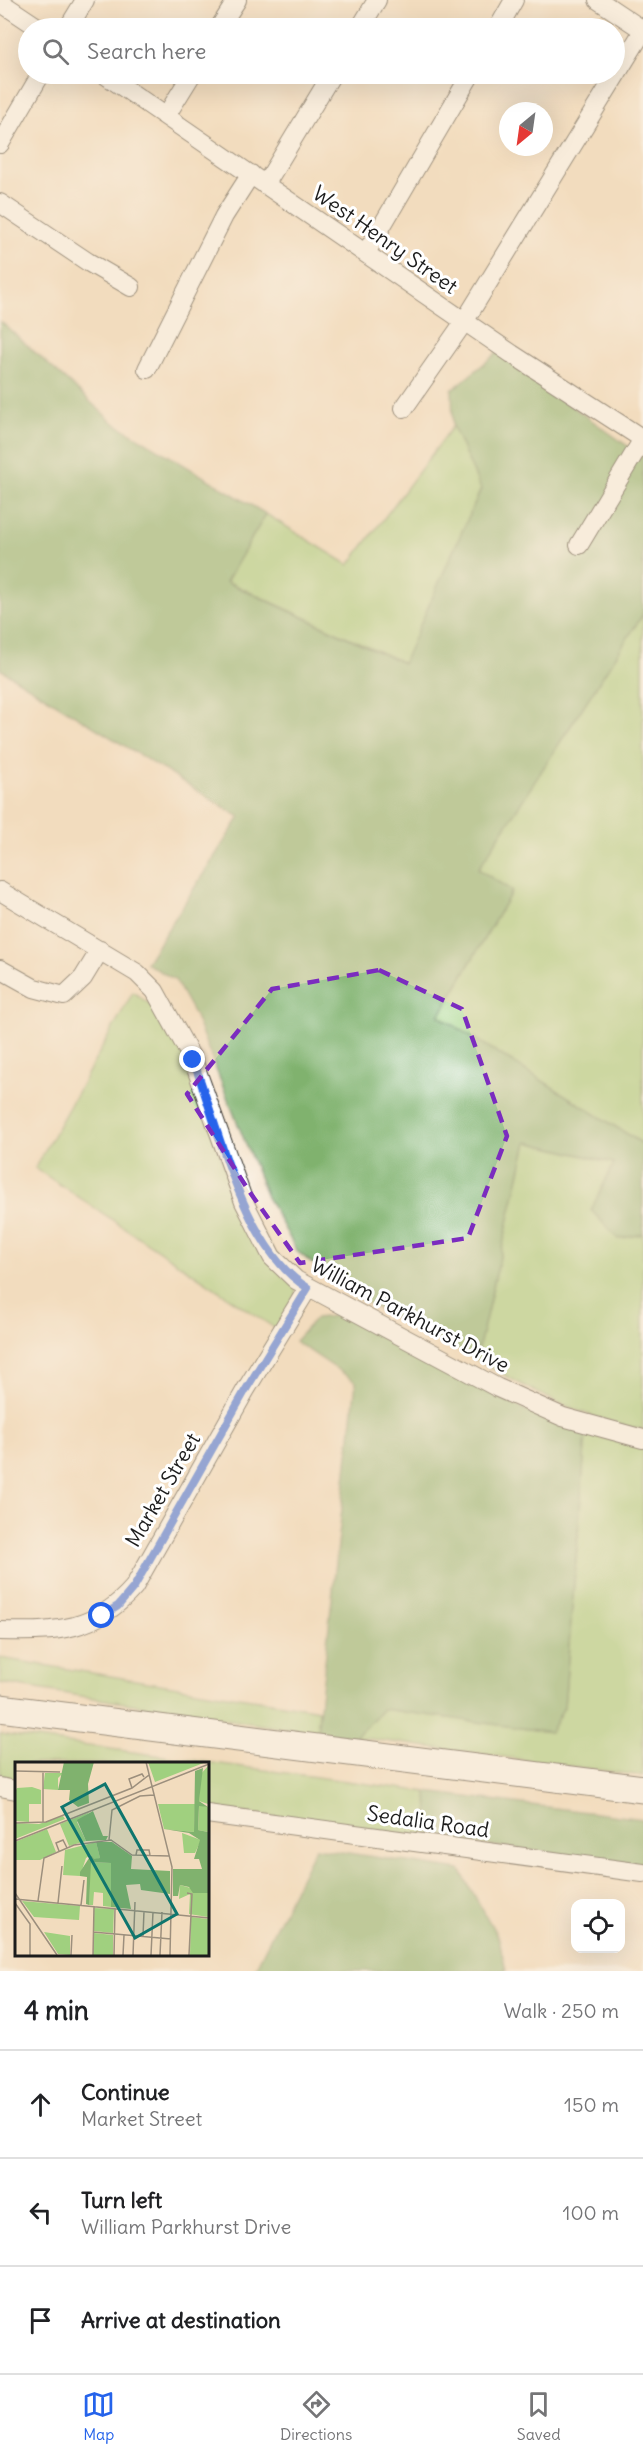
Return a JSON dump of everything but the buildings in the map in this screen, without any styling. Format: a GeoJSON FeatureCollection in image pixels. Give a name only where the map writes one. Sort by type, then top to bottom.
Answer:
{"type":"FeatureCollection","features":[{"type":"Feature","properties":{"kind":"highway"},"geometry":{"type":"LineString","coordinates":[[0,1708],[643,1789]]}},
{"type":"Feature","properties":{"kind":"street"},"geometry":{"type":"LineString","coordinates":[[74,18],[85,0]]}},
{"type":"Feature","properties":{"kind":"street"},"geometry":{"type":"LineString","coordinates":[[225,18],[237,0]]}},
{"type":"Feature","properties":{"kind":"street"},"geometry":{"type":"LineString","coordinates":[[366,18],[377,0]]}},
{"type":"Feature","properties":{"kind":"street"},"geometry":{"type":"LineString","coordinates":[[504,18],[514,0]]}},
{"type":"Feature","properties":{"kind":"street"},"geometry":{"type":"LineString","coordinates":[[598,0],[624,18]]}},
{"type":"Feature","properties":{"kind":"street"},"geometry":{"type":"LineString","coordinates":[[0,2],[24,18]]}},
{"type":"Feature","properties":{"kind":"street"},"geometry":{"type":"LineString","coordinates":[[625,19],[643,31],[625,60]]}},
{"type":"Feature","properties":{"kind":"street"},"geometry":{"type":"LineString","coordinates":[[0,144],[35,84]]}},
{"type":"Feature","properties":{"kind":"street","name":"West Henry Street"},"geometry":{"type":"LineString","coordinates":[[119,84],[464,321],[643,439]]}},
{"type":"Feature","properties":{"kind":"street"},"geometry":{"type":"LineString","coordinates":[[166,116],[186,84]]}},
{"type":"Feature","properties":{"kind":"street"},"geometry":{"type":"LineString","coordinates":[[147,369],[224,216],[258,179],[325,84]]}},
{"type":"Feature","properties":{"kind":"street"},"geometry":{"type":"LineString","coordinates":[[366,254],[465,84]]}},
{"type":"Feature","properties":{"kind":"street"},"geometry":{"type":"LineString","coordinates":[[404,408],[464,321],[610,84]]}},
{"type":"Feature","properties":{"kind":"street"},"geometry":{"type":"LineString","coordinates":[[0,203],[87,262],[130,287]]}},
{"type":"Feature","properties":{"kind":"street"},"geometry":{"type":"LineString","coordinates":[[579,544],[643,439]]}},
{"type":"Feature","properties":{"kind":"street","name":"William Parkhurst Drive"},"geometry":{"type":"LineString","coordinates":[[0,891],[137,973],[155,991],[193,1060],[240,1191],[258,1229],[272,1257],[296,1281],[488,1382],[552,1412],[643,1438]]}},
{"type":"Feature","properties":{"kind":"street"},"geometry":{"type":"LineString","coordinates":[[0,969],[34,988],[64,996],[83,978],[100,950]]}},
{"type":"Feature","properties":{"kind":"street","name":"Market Street"},"geometry":{"type":"LineString","coordinates":[[0,1631],[65,1629],[85,1624],[118,1606],[134,1587],[245,1391],[308,1288]]}},
{"type":"Feature","properties":{"kind":"street"},"geometry":{"type":"LineString","coordinates":[[0,1788],[15,1790]]}},
{"type":"Feature","properties":{"kind":"street","name":"Sedalia Road"},"geometry":{"type":"LineString","coordinates":[[208,1815],[643,1873]]}},
{"type":"Feature","properties":{"kind":"highlighted area"},"geometry":{"type":"Polygon","coordinates":[[[379,970],[462,1009],[507,1136],[468,1238],[300,1263],[249,1191],[187,1094],[272,989],[379,970]]]}},
{"type":"Feature","properties":{"kind":"green space"},"geometry":{"type":"Polygon","coordinates":[[[0,321],[114,423],[266,514],[226,582],[403,663],[481,489],[453,426],[452,390],[497,353],[643,457],[643,614],[478,869],[512,891],[439,1016],[643,1144],[643,1234],[618,1239],[591,1210],[614,1163],[527,1142],[476,1359],[346,1292],[297,1251],[267,1197],[194,1014],[175,980],[146,963],[240,817],[0,669],[0,321]]]}},
{"type":"Feature","properties":{"kind":"green space"},"geometry":{"type":"Polygon","coordinates":[[[453,426],[481,489],[404,663],[226,581],[266,514],[349,565],[453,426]]]}},
{"type":"Feature","properties":{"kind":"green space"},"geometry":{"type":"Polygon","coordinates":[[[643,614],[643,1144],[439,1016],[512,891],[478,869],[643,614]]]}},
{"type":"Feature","properties":{"kind":"green space"},"geometry":{"type":"Polygon","coordinates":[[[133,992],[158,1010],[182,1043],[232,1189],[296,1283],[295,1307],[282,1333],[35,1168],[133,992]]]}},
{"type":"Feature","properties":{"kind":"green space"},"geometry":{"type":"Polygon","coordinates":[[[527,1142],[614,1163],[618,1239],[643,1234],[643,1430],[597,1418],[556,1402],[476,1359],[527,1142]]]}},
{"type":"Feature","properties":{"kind":"green space"},"geometry":{"type":"Polygon","coordinates":[[[342,1315],[427,1362],[526,1410],[586,1434],[564,1707],[550,1732],[383,1709],[355,1737],[317,1734],[356,1382],[295,1341],[316,1318],[342,1315]]]}},
{"type":"Feature","properties":{"kind":"green space"},"geometry":{"type":"Polygon","coordinates":[[[586,1434],[643,1447],[643,1776],[355,1737],[383,1709],[550,1732],[564,1707],[586,1434]]]}},
{"type":"Feature","properties":{"kind":"green space"},"geometry":{"type":"Polygon","coordinates":[[[0,1658],[319,1710],[317,1734],[0,1683],[0,1658]]]}},
{"type":"Feature","properties":{"kind":"green space"},"geometry":{"type":"Polygon","coordinates":[[[0,1734],[206,1762],[15,1762],[15,1783],[0,1780],[0,1734]]]}},
{"type":"Feature","properties":{"kind":"green space"},"geometry":{"type":"Polygon","coordinates":[[[208,1762],[427,1792],[429,1838],[208,1808],[208,1762]]]}},
{"type":"Feature","properties":{"kind":"green space"},"geometry":{"type":"Polygon","coordinates":[[[427,1792],[643,1819],[643,1865],[429,1838],[427,1792]]]}},
{"type":"Feature","properties":{"kind":"green space"},"geometry":{"type":"Polygon","coordinates":[[[315,1848],[460,1870],[499,1939],[506,1971],[254,1971],[315,1848]]]}},
{"type":"Feature","properties":{"kind":"route"},"geometry":{"type":"LineString","coordinates":[[102,1616],[118,1606],[134,1587],[245,1391],[308,1288],[296,1281],[272,1257],[244,1202],[193,1060]]}}]}
